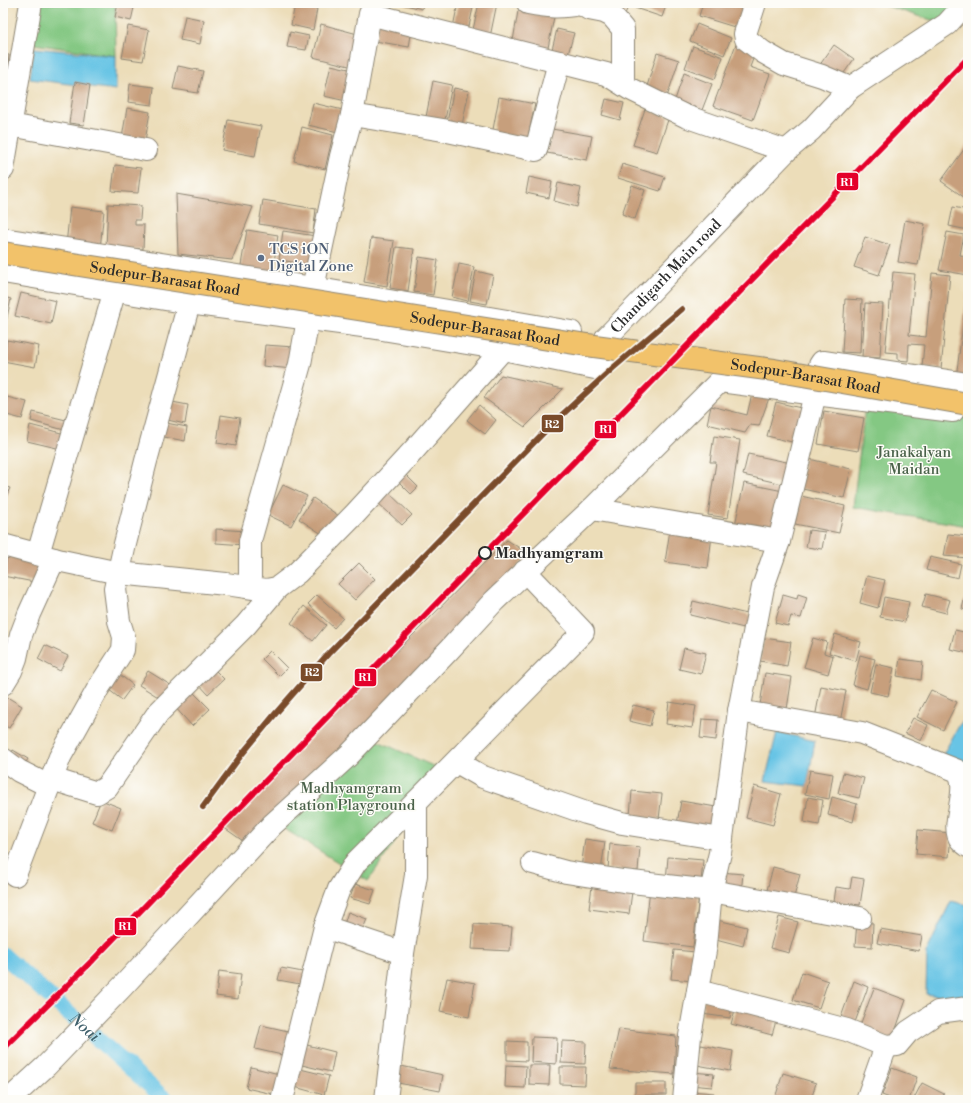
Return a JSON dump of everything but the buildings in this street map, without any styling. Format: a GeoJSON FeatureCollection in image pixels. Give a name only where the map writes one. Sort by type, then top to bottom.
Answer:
{"type":"FeatureCollection","features":[{"type":"Feature","properties":{"kind":"main road","name":"Sodepur-Barasat Road"},"geometry":{"type":"LineString","coordinates":[[3,253],[587,345],[774,370],[968,404]]}},
{"type":"Feature","properties":{"kind":"street"},"geometry":{"type":"LineString","coordinates":[[3,169],[31,3]]}},
{"type":"Feature","properties":{"kind":"street"},"geometry":{"type":"LineString","coordinates":[[528,3],[548,7],[563,7],[580,3],[589,9],[604,12],[612,16],[622,29],[623,84]]}},
{"type":"Feature","properties":{"kind":"street"},"geometry":{"type":"LineString","coordinates":[[755,3],[744,34],[746,39],[784,64],[822,76],[850,88]]}},
{"type":"Feature","properties":{"kind":"street","name":"Chandigarh Main road"},"geometry":{"type":"LineString","coordinates":[[3,239],[313,288],[606,338],[786,151],[811,130],[850,88],[947,24],[966,3]]}},
{"type":"Feature","properties":{"kind":"street"},"geometry":{"type":"LineString","coordinates":[[313,288],[341,156],[352,115],[370,14],[606,74],[630,89],[685,116],[786,151]]}},
{"type":"Feature","properties":{"kind":"street"},"geometry":{"type":"LineString","coordinates":[[352,115],[443,130],[536,150],[559,62]]}},
{"type":"Feature","properties":{"kind":"street"},"geometry":{"type":"LineString","coordinates":[[10,125],[146,150]]}},
{"type":"Feature","properties":{"kind":"street"},"geometry":{"type":"LineString","coordinates":[[3,272],[189,303],[370,327],[503,349],[600,369],[609,356],[606,338]]}},
{"type":"Feature","properties":{"kind":"street"},"geometry":{"type":"LineString","coordinates":[[3,684],[11,671],[16,658],[46,556],[115,290]]}},
{"type":"Feature","properties":{"kind":"street"},"geometry":{"type":"LineString","coordinates":[[15,875],[60,757],[99,687],[123,650],[124,637],[119,621],[115,589],[146,460],[189,303]]}},
{"type":"Feature","properties":{"kind":"street"},"geometry":{"type":"LineString","coordinates":[[250,587],[250,541],[300,364],[308,319]]}},
{"type":"Feature","properties":{"kind":"street"},"geometry":{"type":"LineString","coordinates":[[3,759],[19,771],[50,783],[97,793],[107,787],[158,713],[246,625],[277,588],[297,573],[355,514],[503,349]]}},
{"type":"Feature","properties":{"kind":"street"},"geometry":{"type":"LineString","coordinates":[[684,1100],[690,1036],[706,945],[711,891],[720,853],[739,710],[763,587],[779,541],[815,394],[820,364],[822,362],[968,384]]}},
{"type":"Feature","properties":{"kind":"street"},"geometry":{"type":"LineString","coordinates":[[9,1100],[46,1066],[122,987],[272,825],[350,755],[494,601],[592,509],[720,381],[968,413]]}},
{"type":"Feature","properties":{"kind":"street"},"geometry":{"type":"LineString","coordinates":[[592,509],[779,541]]}},
{"type":"Feature","properties":{"kind":"street"},"geometry":{"type":"LineString","coordinates":[[3,545],[119,573],[266,590],[277,588]]}},
{"type":"Feature","properties":{"kind":"street"},"geometry":{"type":"LineString","coordinates":[[282,1100],[325,927],[339,889],[356,862],[457,762],[583,632],[525,571]]}},
{"type":"Feature","properties":{"kind":"street"},"geometry":{"type":"LineString","coordinates":[[739,710],[862,733],[958,771],[963,778],[957,825],[960,839],[968,846]]}},
{"type":"Feature","properties":{"kind":"street"},"geometry":{"type":"LineString","coordinates":[[457,762],[484,777],[586,813],[622,823],[722,839]]}},
{"type":"Feature","properties":{"kind":"street"},"geometry":{"type":"LineString","coordinates":[[386,1100],[403,953],[416,875],[416,802]]}},
{"type":"Feature","properties":{"kind":"street"},"geometry":{"type":"LineString","coordinates":[[533,863],[566,872],[623,881],[711,891],[860,918]]}},
{"type":"Feature","properties":{"kind":"street"},"geometry":{"type":"LineString","coordinates":[[325,927],[403,953]]}},
{"type":"Feature","properties":{"kind":"street"},"geometry":{"type":"LineString","coordinates":[[698,990],[847,1030],[886,1046],[897,1045],[908,1032],[938,1012],[968,1008]]}},
{"type":"Feature","properties":{"kind":"street"},"geometry":{"type":"LineString","coordinates":[[867,1100],[886,1046]]}},
{"type":"Feature","properties":{"kind":"green space"},"geometry":{"type":"Polygon","coordinates":[[[41,3],[115,3],[116,56],[34,44],[41,3]]]}},
{"type":"Feature","properties":{"kind":"green space"},"geometry":{"type":"Polygon","coordinates":[[[880,3],[957,3],[941,23],[880,3]]]}},
{"type":"Feature","properties":{"kind":"green space","name":"Janakalyan Maidan"},"geometry":{"type":"Polygon","coordinates":[[[869,373],[968,387],[968,526],[853,507],[869,373]]]}},
{"type":"Feature","properties":{"kind":"green space","name":"Madhyamgram station Playground"},"geometry":{"type":"Polygon","coordinates":[[[338,723],[444,771],[368,881],[251,808],[338,723]]]}},
{"type":"Feature","properties":{"kind":"water"},"geometry":{"type":"Polygon","coordinates":[[[34,48],[116,56],[116,90],[30,79],[34,48]]]}},
{"type":"Feature","properties":{"kind":"water"},"geometry":{"type":"Polygon","coordinates":[[[968,718],[968,770],[941,758],[960,724],[968,718]]]}},
{"type":"Feature","properties":{"kind":"water"},"geometry":{"type":"Polygon","coordinates":[[[777,732],[815,741],[807,786],[765,781],[777,732]]]}},
{"type":"Feature","properties":{"kind":"water"},"geometry":{"type":"Polygon","coordinates":[[[951,901],[968,905],[968,1001],[926,994],[927,951],[951,901]]]}},
{"type":"Feature","properties":{"kind":"waterway","name":"Noai"},"geometry":{"type":"LineString","coordinates":[[3,955],[166,1100]]}},
{"type":"Feature","properties":{"kind":"transit line","name":"R1"},"geometry":{"type":"LineString","coordinates":[[3,1049],[93,960],[485,553],[968,58]]}},
{"type":"Feature","properties":{"kind":"transit line","name":"R2"},"geometry":{"type":"LineString","coordinates":[[203,807],[242,754],[328,654],[551,425],[613,368],[682,309]]}},
{"type":"Feature","properties":{"kind":"place","name":"TCS iON Digital Zone"},"geometry":{"type":"Point","coordinates":[261,258]}},
{"type":"Feature","properties":{"kind":"place","name":"Madhyamgram"},"geometry":{"type":"Point","coordinates":[485,553]}}]}
